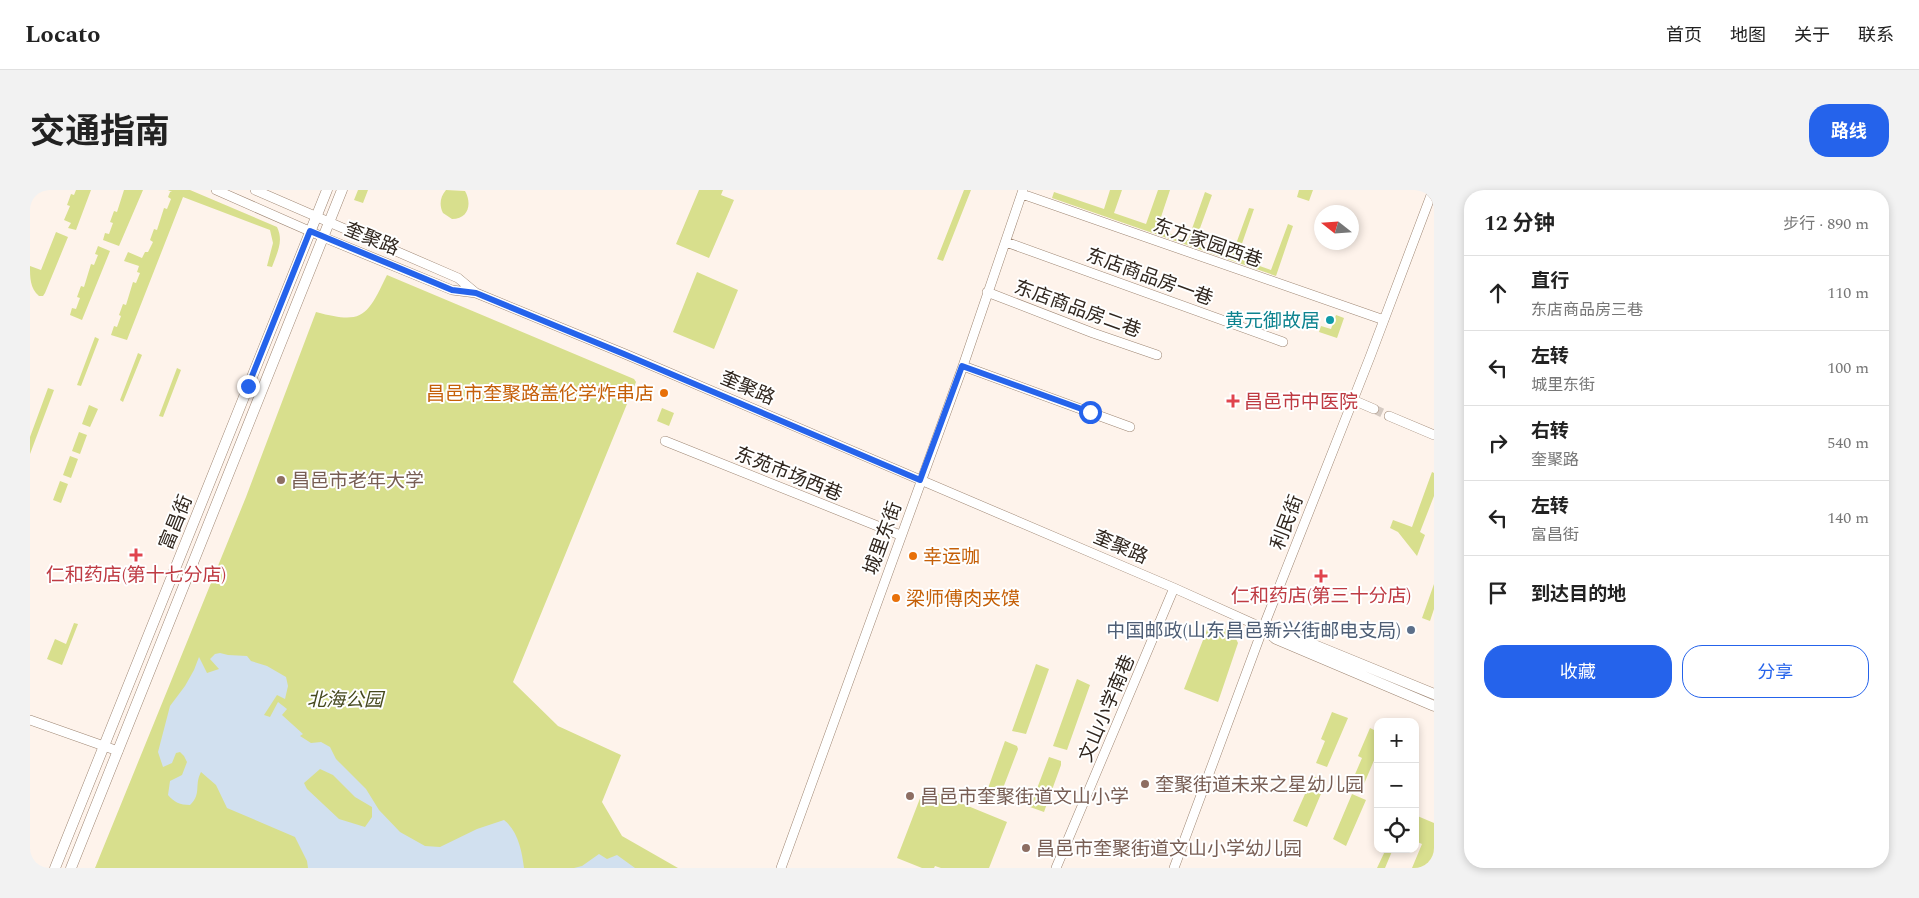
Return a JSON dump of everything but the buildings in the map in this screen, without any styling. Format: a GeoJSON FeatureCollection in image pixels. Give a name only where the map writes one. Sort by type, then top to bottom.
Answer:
{"type":"FeatureCollection","features":[{"type":"Feature","properties":{"kind":"main road","name":"富昌街"},"geometry":{"type":"LineString","coordinates":[[55,868],[327,190]]}},
{"type":"Feature","properties":{"kind":"main road","name":"富昌街"},"geometry":{"type":"LineString","coordinates":[[71,868],[342,190]]}},
{"type":"Feature","properties":{"kind":"main road","name":"奎聚路"},"geometry":{"type":"LineString","coordinates":[[1263,628],[1280,631],[1434,694]]}},
{"type":"Feature","properties":{"kind":"main road","name":"奎聚路"},"geometry":{"type":"LineString","coordinates":[[1263,628],[1276,639],[1434,706]]}},
{"type":"Feature","properties":{"kind":"street","name":"奎聚路"},"geometry":{"type":"LineString","coordinates":[[216,190],[323,237],[452,290],[476,293],[634,358],[1174,588],[1263,628]]}},
{"type":"Feature","properties":{"kind":"street"},"geometry":{"type":"LineString","coordinates":[[255,190],[458,278],[476,293]]}},
{"type":"Feature","properties":{"kind":"street","name":"利民街"},"geometry":{"type":"LineString","coordinates":[[1174,868],[1263,628],[1433,190]]}},
{"type":"Feature","properties":{"kind":"street","name":"东方家园西巷"},"geometry":{"type":"LineString","coordinates":[[1023,192],[1384,320]]}},
{"type":"Feature","properties":{"kind":"street","name":"城里东街"},"geometry":{"type":"LineString","coordinates":[[781,868],[1023,192]]}},
{"type":"Feature","properties":{"kind":"street","name":"东店商品房一巷"},"geometry":{"type":"LineString","coordinates":[[1006,242],[1283,342]]}},
{"type":"Feature","properties":{"kind":"street","name":"东店商品房二巷"},"geometry":{"type":"LineString","coordinates":[[987,292],[1093,333],[1157,355]]}},
{"type":"Feature","properties":{"kind":"street"},"geometry":{"type":"LineString","coordinates":[[962,366],[1130,428]]}},
{"type":"Feature","properties":{"kind":"street"},"geometry":{"type":"LineString","coordinates":[[1353,400],[1374,409]]}},
{"type":"Feature","properties":{"kind":"street"},"geometry":{"type":"LineString","coordinates":[[1389,416],[1434,435]]}},
{"type":"Feature","properties":{"kind":"street","name":"东苑市场西巷"},"geometry":{"type":"LineString","coordinates":[[665,441],[900,535]]}},
{"type":"Feature","properties":{"kind":"street","name":"文山小学南巷"},"geometry":{"type":"LineString","coordinates":[[1056,868],[1174,588]]}},
{"type":"Feature","properties":{"kind":"street"},"geometry":{"type":"LineString","coordinates":[[30,720],[118,751]]}},
{"type":"Feature","properties":{"kind":"green space"},"geometry":{"type":"Polygon","coordinates":[[[76,190],[91,190],[76,230],[68,228],[71,223],[64,220],[70,206],[67,205],[71,194],[74,195],[76,190]]]}},
{"type":"Feature","properties":{"kind":"green space"},"geometry":{"type":"Polygon","coordinates":[[[124,190],[143,190],[119,246],[103,240],[105,233],[109,234],[113,223],[110,222],[114,211],[117,212],[124,190]]]}},
{"type":"Feature","properties":{"kind":"green space"},"geometry":{"type":"Polygon","coordinates":[[[168,190],[190,190],[277,227],[280,237],[278,252],[272,267],[267,266],[273,243],[270,230],[183,197],[127,340],[111,335],[114,326],[117,327],[121,316],[119,315],[123,304],[126,305],[133,282],[136,283],[140,273],[137,272],[139,266],[124,261],[128,252],[142,258],[145,252],[148,252],[153,242],[150,240],[154,229],[157,230],[164,208],[167,209],[171,199],[168,197],[170,192],[172,192],[168,190]]]}},
{"type":"Feature","properties":{"kind":"green space"},"geometry":{"type":"Polygon","coordinates":[[[358,190],[368,190],[363,203],[354,200],[358,190]]]}},
{"type":"Feature","properties":{"kind":"green space"},"geometry":{"type":"Polygon","coordinates":[[[446,190],[465,191],[468,200],[468,210],[462,216],[452,219],[443,213],[441,201],[442,195],[446,190]]]}},
{"type":"Feature","properties":{"kind":"green space"},"geometry":{"type":"Polygon","coordinates":[[[699,190],[723,190],[721,195],[734,200],[709,258],[676,244],[699,190]]]}},
{"type":"Feature","properties":{"kind":"green space"},"geometry":{"type":"Polygon","coordinates":[[[964,190],[971,190],[943,261],[937,259],[964,190]]]}},
{"type":"Feature","properties":{"kind":"green space"},"geometry":{"type":"Polygon","coordinates":[[[1110,190],[1122,190],[1114,213],[1146,224],[1158,190],[1170,190],[1157,229],[1188,240],[1205,192],[1212,195],[1195,242],[1232,255],[1249,208],[1254,209],[1237,258],[1271,270],[1288,224],[1293,226],[1276,276],[1052,198],[1054,192],[1104,209],[1110,190]]]}},
{"type":"Feature","properties":{"kind":"green space"},"geometry":{"type":"Polygon","coordinates":[[[1299,190],[1313,190],[1309,201],[1297,197],[1299,190]]]}},
{"type":"Feature","properties":{"kind":"green space"},"geometry":{"type":"Polygon","coordinates":[[[56,232],[68,237],[45,293],[43,296],[39,296],[32,286],[30,266],[41,270],[56,232]]]}},
{"type":"Feature","properties":{"kind":"green space"},"geometry":{"type":"Polygon","coordinates":[[[98,246],[110,251],[82,320],[70,315],[72,308],[76,309],[80,298],[77,297],[81,286],[84,287],[91,264],[94,265],[98,255],[95,254],[98,246]]]}},
{"type":"Feature","properties":{"kind":"green space"},"geometry":{"type":"Polygon","coordinates":[[[697,272],[738,290],[714,349],[673,332],[697,272]]]}},
{"type":"Feature","properties":{"kind":"green space","name":"北海公园"},"geometry":{"type":"Polygon","coordinates":[[[387,275],[634,379],[636,382],[513,682],[558,726],[621,755],[602,802],[622,836],[678,868],[95,868],[246,497],[316,312],[345,317],[354,317],[362,314],[374,300],[387,275]]]}},
{"type":"Feature","properties":{"kind":"green space"},"geometry":{"type":"Polygon","coordinates":[[[1336,315],[1344,318],[1337,338],[1319,332],[1321,326],[1331,329],[1336,315]]]}},
{"type":"Feature","properties":{"kind":"green space"},"geometry":{"type":"Polygon","coordinates":[[[95,337],[99,339],[81,386],[77,385],[95,337]]]}},
{"type":"Feature","properties":{"kind":"green space"},"geometry":{"type":"Polygon","coordinates":[[[138,353],[142,355],[123,402],[120,400],[138,353]]]}},
{"type":"Feature","properties":{"kind":"green space"},"geometry":{"type":"Polygon","coordinates":[[[177,368],[181,370],[163,417],[159,416],[177,368]]]}},
{"type":"Feature","properties":{"kind":"green space"},"geometry":{"type":"Polygon","coordinates":[[[48,388],[54,390],[30,454],[30,437],[48,388]]]}},
{"type":"Feature","properties":{"kind":"green space"},"geometry":{"type":"Polygon","coordinates":[[[89,405],[98,409],[90,427],[82,424],[89,405]]]}},
{"type":"Feature","properties":{"kind":"green space"},"geometry":{"type":"Polygon","coordinates":[[[662,408],[674,413],[669,426],[657,421],[662,408]]]}},
{"type":"Feature","properties":{"kind":"green space"},"geometry":{"type":"Polygon","coordinates":[[[79,432],[87,435],[80,454],[72,451],[79,432]]]}},
{"type":"Feature","properties":{"kind":"green space"},"geometry":{"type":"Polygon","coordinates":[[[70,456],[78,459],[71,478],[63,475],[70,456]]]}},
{"type":"Feature","properties":{"kind":"green space"},"geometry":{"type":"Polygon","coordinates":[[[1432,472],[1434,473],[1434,496],[1420,532],[1425,535],[1417,556],[1398,532],[1390,528],[1393,520],[1412,527],[1432,472]]]}},
{"type":"Feature","properties":{"kind":"green space"},"geometry":{"type":"Polygon","coordinates":[[[60,481],[68,484],[61,503],[53,500],[60,481]]]}},
{"type":"Feature","properties":{"kind":"green space"},"geometry":{"type":"Polygon","coordinates":[[[1434,584],[1434,609],[1430,621],[1422,618],[1434,584]]]}},
{"type":"Feature","properties":{"kind":"green space"},"geometry":{"type":"Polygon","coordinates":[[[1210,622],[1230,632],[1238,643],[1218,702],[1184,689],[1210,622]]]}},
{"type":"Feature","properties":{"kind":"green space"},"geometry":{"type":"Polygon","coordinates":[[[74,623],[78,624],[62,665],[47,659],[55,639],[66,644],[74,623]]]}},
{"type":"Feature","properties":{"kind":"green space"},"geometry":{"type":"Polygon","coordinates":[[[1036,664],[1049,669],[1026,734],[1012,731],[1036,664]]]}},
{"type":"Feature","properties":{"kind":"green space"},"geometry":{"type":"Polygon","coordinates":[[[1077,679],[1090,685],[1067,750],[1053,746],[1077,679]]]}},
{"type":"Feature","properties":{"kind":"green space"},"geometry":{"type":"Polygon","coordinates":[[[1332,712],[1348,718],[1327,767],[1316,763],[1325,741],[1321,739],[1332,712]]]}},
{"type":"Feature","properties":{"kind":"green space"},"geometry":{"type":"Polygon","coordinates":[[[1370,728],[1374,730],[1374,760],[1364,784],[1353,779],[1362,758],[1358,756],[1370,728]]]}},
{"type":"Feature","properties":{"kind":"green space"},"geometry":{"type":"Polygon","coordinates":[[[1005,741],[1017,746],[1018,749],[1000,796],[987,791],[1005,741]]]}},
{"type":"Feature","properties":{"kind":"green space"},"geometry":{"type":"Polygon","coordinates":[[[1049,757],[1061,761],[1061,765],[1044,812],[1030,807],[1049,757]]]}},
{"type":"Feature","properties":{"kind":"green space"},"geometry":{"type":"Polygon","coordinates":[[[1313,776],[1326,782],[1307,827],[1293,821],[1313,776]]]}},
{"type":"Feature","properties":{"kind":"green space"},"geometry":{"type":"Polygon","coordinates":[[[924,788],[1007,822],[989,868],[941,868],[935,866],[934,868],[922,868],[897,858],[924,788]]]}},
{"type":"Feature","properties":{"kind":"green space"},"geometry":{"type":"Polygon","coordinates":[[[1352,794],[1366,800],[1346,846],[1333,839],[1352,794]]]}},
{"type":"Feature","properties":{"kind":"green space"},"geometry":{"type":"Polygon","coordinates":[[[1419,817],[1434,823],[1434,861],[1431,868],[1412,868],[1422,844],[1419,843],[1419,817]]]}},
{"type":"Feature","properties":{"kind":"green space"},"geometry":{"type":"Polygon","coordinates":[[[1384,853],[1391,853],[1385,868],[1377,868],[1384,853]]]}},
{"type":"Feature","properties":{"kind":"water","name":"北海公园"},"geometry":{"type":"Polygon","coordinates":[[[215,654],[247,656],[251,661],[267,666],[286,677],[288,686],[285,699],[277,695],[264,715],[270,717],[278,702],[287,709],[282,715],[303,734],[300,736],[311,743],[321,742],[330,747],[336,759],[366,789],[379,810],[400,832],[425,846],[440,847],[477,829],[504,820],[516,836],[524,868],[308,868],[307,861],[295,837],[227,808],[216,785],[201,772],[194,801],[190,805],[180,804],[175,801],[168,795],[170,781],[182,775],[187,762],[180,752],[176,753],[172,763],[163,767],[158,752],[170,706],[185,686],[199,657],[207,673],[219,669],[210,659],[215,654]],[[320,769],[304,783],[307,789],[339,819],[365,827],[372,817],[372,807],[355,797],[333,775],[320,769]]]}},
{"type":"Feature","properties":{"kind":"water"},"geometry":{"type":"Polygon","coordinates":[[[599,854],[607,859],[617,855],[635,868],[574,868],[582,866],[599,854]]]}},
{"type":"Feature","properties":{"kind":"tunnel"},"geometry":{"type":"LineString","coordinates":[[1374,409],[1389,416]]}},
{"type":"Feature","properties":{"kind":"place","name":"黄元御故居"},"geometry":{"type":"Point","coordinates":[1330,320]}},
{"type":"Feature","properties":{"kind":"place","name":"昌邑市奎聚路盖伦学炸串店"},"geometry":{"type":"Point","coordinates":[664,393]}},
{"type":"Feature","properties":{"kind":"place","name":"昌邑市中医院"},"geometry":{"type":"Point","coordinates":[1233,401]}},
{"type":"Feature","properties":{"kind":"place","name":"昌邑市老年大学"},"geometry":{"type":"Point","coordinates":[281,480]}},
{"type":"Feature","properties":{"kind":"place","name":"仁和药店(第十七分店)"},"geometry":{"type":"Point","coordinates":[136,555]}},
{"type":"Feature","properties":{"kind":"place","name":"幸运咖"},"geometry":{"type":"Point","coordinates":[913,556]}},
{"type":"Feature","properties":{"kind":"place","name":"仁和药店(第三十分店)"},"geometry":{"type":"Point","coordinates":[1321,576]}},
{"type":"Feature","properties":{"kind":"place","name":"梁师傅肉夹馍"},"geometry":{"type":"Point","coordinates":[896,598]}},
{"type":"Feature","properties":{"kind":"place","name":"中国邮政(山东昌邑新兴街邮电支局)"},"geometry":{"type":"Point","coordinates":[1411,630]}},
{"type":"Feature","properties":{"kind":"place","name":"奎聚街道未来之星幼儿园"},"geometry":{"type":"Point","coordinates":[1145,784]}},
{"type":"Feature","properties":{"kind":"place","name":"昌邑市奎聚街道文山小学"},"geometry":{"type":"Point","coordinates":[910,796]}},
{"type":"Feature","properties":{"kind":"place","name":"昌邑市奎聚街道文山小学幼儿园"},"geometry":{"type":"Point","coordinates":[1026,848]}},
{"type":"Feature","properties":{"kind":"route"},"geometry":{"type":"LineString","coordinates":[[248,386],[310,231],[452,290],[476,293],[920,480],[962,366],[1090,412]]}}]}
